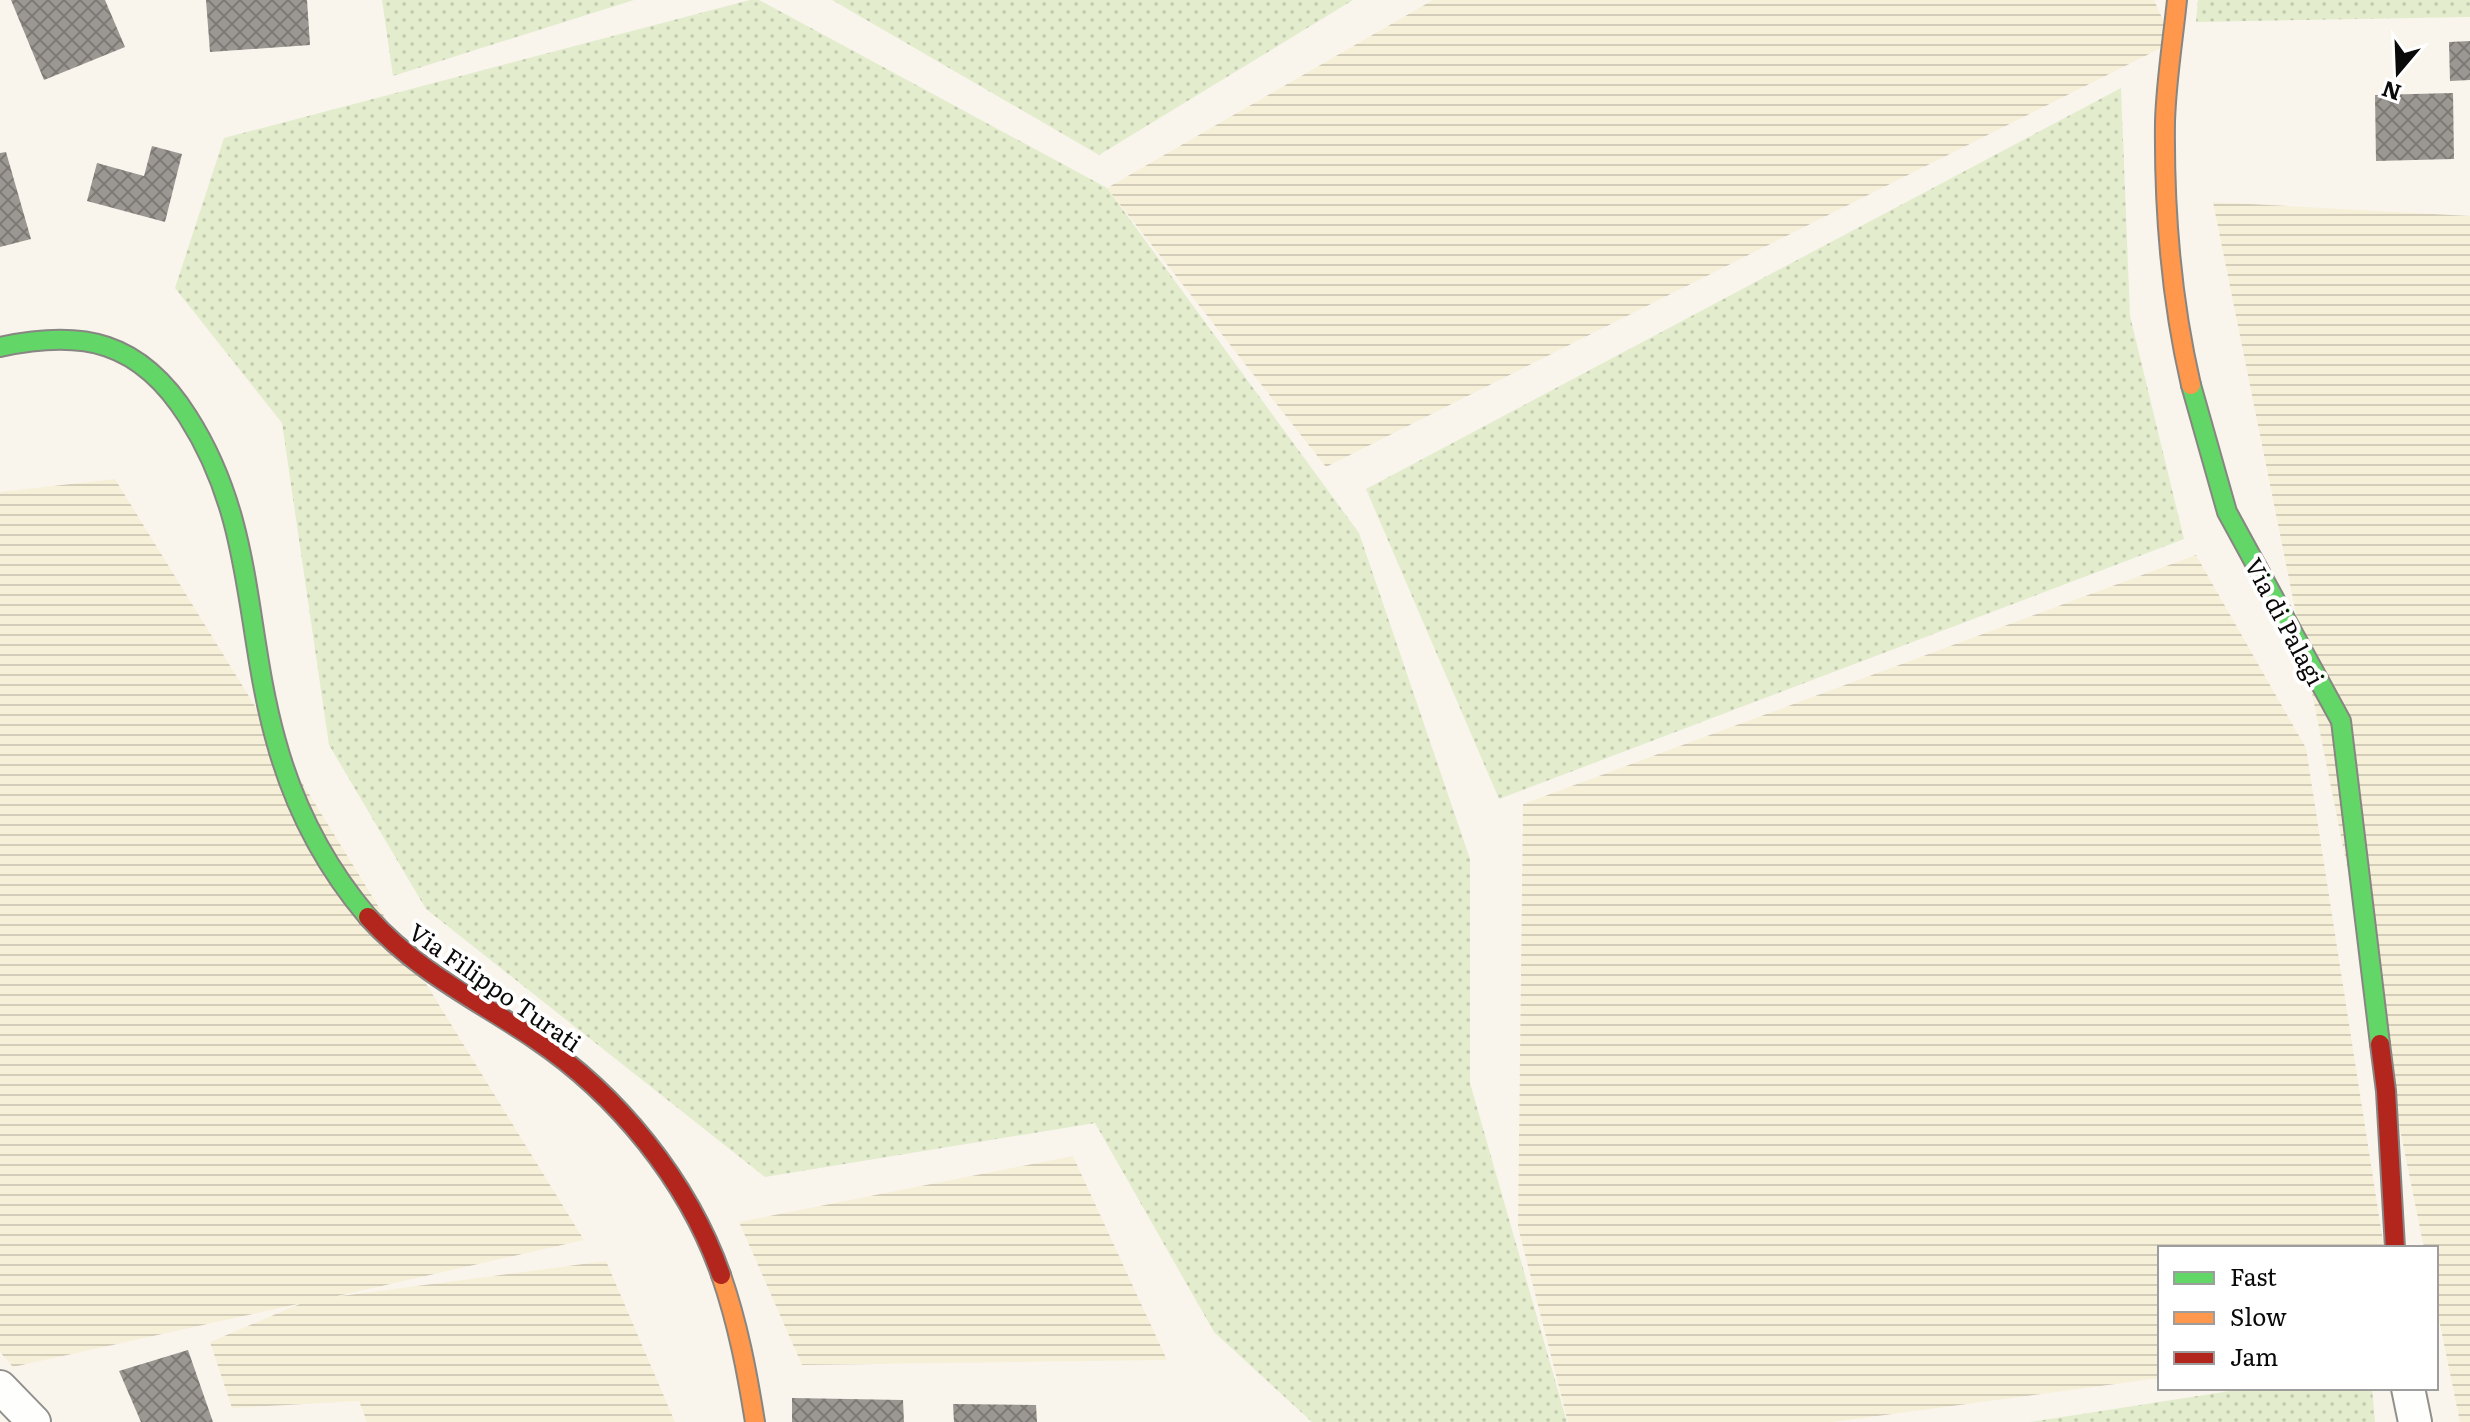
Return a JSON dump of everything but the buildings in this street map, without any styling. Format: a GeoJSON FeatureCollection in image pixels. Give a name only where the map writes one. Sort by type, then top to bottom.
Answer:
{"type":"FeatureCollection","features":[{"type":"Feature","properties":{"kind":"main road","name":"Via di Palagi"},"geometry":{"type":"LineString","coordinates":[[2177,0],[2165,120],[2167,230],[2178,329],[2201,425],[2227,512],[2341,721],[2386,1091],[2395,1246]]}},
{"type":"Feature","properties":{"kind":"main road","name":"Via Filippo Turati"},"geometry":{"type":"LineString","coordinates":[[0,347],[51,338],[118,349],[137,359],[157,376],[186,410],[216,464],[226,491],[245,569],[271,724],[288,781],[309,829],[343,885],[402,952],[552,1052],[621,1114],[674,1178],[700,1226],[728,1295],[746,1356],[755,1422]]}},
{"type":"Feature","properties":{"kind":"street"},"geometry":{"type":"LineString","coordinates":[[0,1387],[34,1422]]}},
{"type":"Feature","properties":{"kind":"street"},"geometry":{"type":"LineString","coordinates":[[2408,1390],[2415,1422]]}},
{"type":"Feature","properties":{"kind":"shaded area"},"geometry":{"type":"Polygon","coordinates":[[[1433,0],[2154,0],[2173,42],[1326,467],[1107,188],[1433,0]]]}},
{"type":"Feature","properties":{"kind":"shaded area"},"geometry":{"type":"Polygon","coordinates":[[[2213,202],[2470,216],[2470,1422],[2460,1422],[2438,1315],[2438,1246],[2424,1246],[2213,202]]]}},
{"type":"Feature","properties":{"kind":"shaded area"},"geometry":{"type":"Polygon","coordinates":[[[115,479],[584,1240],[333,1297],[606,1261],[675,1422],[367,1422],[359,1401],[232,1408],[210,1342],[302,1303],[13,1367],[0,1352],[0,492],[115,479]]]}},
{"type":"Feature","properties":{"kind":"shaded area"},"geometry":{"type":"Polygon","coordinates":[[[2196,555],[2306,748],[2384,1246],[2158,1246],[2158,1378],[1833,1422],[1568,1422],[1518,1227],[1523,804],[2196,555]]]}},
{"type":"Feature","properties":{"kind":"shaded area"},"geometry":{"type":"Polygon","coordinates":[[[1073,1156],[1167,1360],[802,1365],[739,1222],[1073,1156]]]}},
{"type":"Feature","properties":{"kind":"green space"},"geometry":{"type":"Polygon","coordinates":[[[382,0],[634,0],[393,76],[382,0]]]}},
{"type":"Feature","properties":{"kind":"green space"},"geometry":{"type":"Polygon","coordinates":[[[759,0],[1107,188],[1359,533],[1470,859],[1470,1083],[1567,1422],[1312,1422],[1214,1332],[1095,1123],[765,1177],[426,909],[329,745],[282,423],[175,288],[224,138],[759,0]]]}},
{"type":"Feature","properties":{"kind":"green space"},"geometry":{"type":"Polygon","coordinates":[[[832,0],[1353,0],[1099,155],[832,0]]]}},
{"type":"Feature","properties":{"kind":"green space"},"geometry":{"type":"Polygon","coordinates":[[[2198,0],[2470,0],[2470,17],[2196,22],[2198,0]]]}},
{"type":"Feature","properties":{"kind":"green space"},"geometry":{"type":"Polygon","coordinates":[[[2121,88],[2130,316],[2184,539],[1499,799],[1366,489],[2121,88]]]}},
{"type":"Feature","properties":{"kind":"green space"},"geometry":{"type":"Polygon","coordinates":[[[2236,1390],[2372,1390],[2375,1422],[2030,1422],[2236,1390]]]}},
{"type":"Feature","properties":{"kind":"traffic: fast"},"geometry":{"type":"LineString","coordinates":[[0,347],[58,340],[83,341],[107,347],[150,371],[170,391],[188,417],[210,456],[237,536],[266,699],[283,765],[301,812],[324,856],[368,917]]}},
{"type":"Feature","properties":{"kind":"traffic: fast"},"geometry":{"type":"LineString","coordinates":[[2191,385],[2227,512],[2341,721],[2380,1044]]}},
{"type":"Feature","properties":{"kind":"traffic: slow"},"geometry":{"type":"LineString","coordinates":[[2177,0],[2166,107],[2166,189],[2174,287],[2191,385]]}},
{"type":"Feature","properties":{"kind":"traffic: slow"},"geometry":{"type":"LineString","coordinates":[[721,1275],[741,1348],[755,1422]]}},
{"type":"Feature","properties":{"kind":"traffic: jam"},"geometry":{"type":"LineString","coordinates":[[368,917],[387,937],[427,969],[565,1061],[621,1113],[646,1142],[690,1206],[721,1275]]}},
{"type":"Feature","properties":{"kind":"traffic: jam"},"geometry":{"type":"LineString","coordinates":[[2380,1044],[2386,1091],[2395,1246]]}}]}
